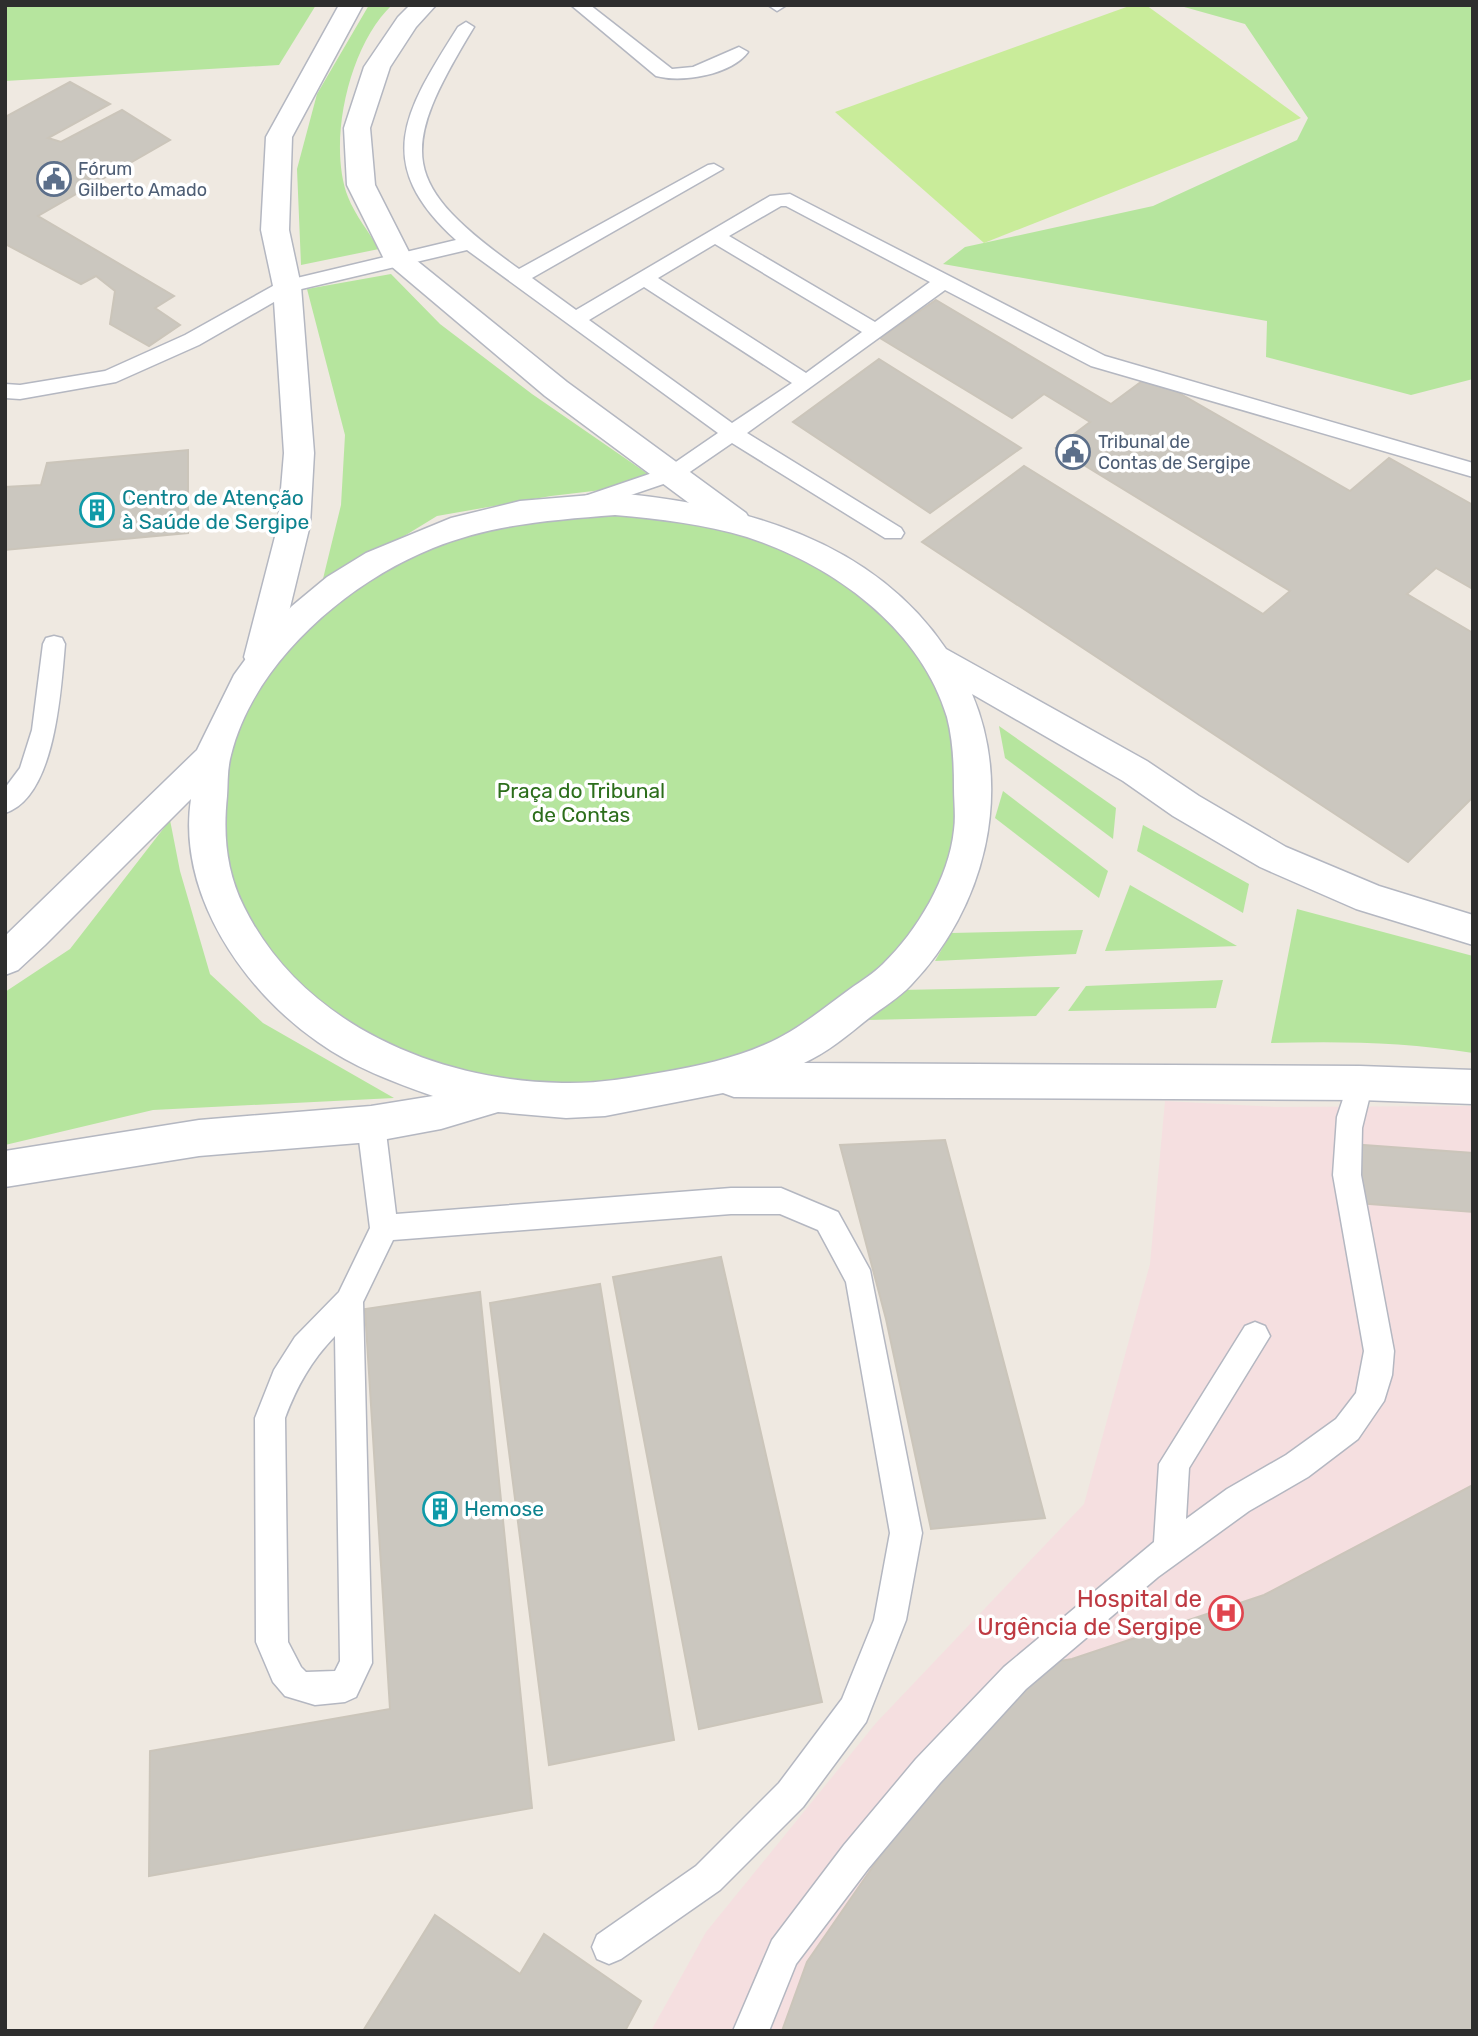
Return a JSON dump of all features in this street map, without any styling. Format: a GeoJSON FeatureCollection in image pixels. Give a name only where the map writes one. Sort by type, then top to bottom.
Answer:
{"type":"FeatureCollection","features":[{"type":"Feature","properties":{"kind":"street"},"geometry":{"type":"LineString","coordinates":[[351,5],[279,137],[275,230],[287,286],[299,453],[294,525],[261,657],[233,708],[213,756],[206,834],[220,897],[247,949],[300,1007],[360,1048],[431,1079],[498,1094],[542,1099],[602,1100],[718,1080],[1360,1083],[1473,1087]]}},
{"type":"Feature","properties":{"kind":"street"},"geometry":{"type":"LineString","coordinates":[[424,5],[407,22],[377,67],[357,128],[361,185],[399,261],[556,388],[674,473],[735,521]]}},
{"type":"Feature","properties":{"kind":"street"},"geometry":{"type":"LineString","coordinates":[[261,657],[316,602],[353,575],[413,543],[463,525],[512,513],[615,504],[656,506],[735,521],[796,543],[838,565],[876,592],[909,623],[936,657],[960,702],[972,739],[972,838],[944,911],[897,975],[811,1041],[718,1080]]}},
{"type":"Feature","properties":{"kind":"street"},"geometry":{"type":"LineString","coordinates":[[936,657],[1135,771],[1273,857],[1368,898],[1473,930]]}},
{"type":"Feature","properties":{"kind":"street"},"geometry":{"type":"LineString","coordinates":[[5,959],[81,890],[137,829],[213,756]]}},
{"type":"Feature","properties":{"kind":"street"},"geometry":{"type":"LineString","coordinates":[[5,1168],[200,1138],[371,1124],[441,1112],[498,1094]]}},
{"type":"Feature","properties":{"kind":"lane"},"geometry":{"type":"LineString","coordinates":[[579,5],[662,72],[673,76],[684,75],[736,56],[739,52]]}},
{"type":"Feature","properties":{"kind":"lane"},"geometry":{"type":"LineString","coordinates":[[466,27],[419,109],[414,152],[416,174],[423,194],[440,216],[470,243],[733,434],[893,533]]}},
{"type":"Feature","properties":{"kind":"lane"},"geometry":{"type":"LineString","coordinates":[[518,278],[714,169]]}},
{"type":"Feature","properties":{"kind":"lane"},"geometry":{"type":"LineString","coordinates":[[575,320],[777,200],[790,200],[1098,361],[1473,470]]}},
{"type":"Feature","properties":{"kind":"lane"},"geometry":{"type":"LineString","coordinates":[[715,236],[874,331]]}},
{"type":"Feature","properties":{"kind":"lane"},"geometry":{"type":"LineString","coordinates":[[5,391],[20,392],[109,377],[192,340],[287,286],[470,243]]}},
{"type":"Feature","properties":{"kind":"lane"},"geometry":{"type":"LineString","coordinates":[[644,278],[806,383]]}},
{"type":"Feature","properties":{"kind":"lane"},"geometry":{"type":"LineString","coordinates":[[573,508],[674,473],[806,383],[944,281]]}},
{"type":"Feature","properties":{"kind":"lane"},"geometry":{"type":"LineString","coordinates":[[5,804],[23,788],[44,738],[54,644]]}},
{"type":"Feature","properties":{"kind":"lane"},"geometry":{"type":"LineString","coordinates":[[751,2031],[784,1952],[856,1857],[928,1771],[1015,1678],[1169,1551],[1238,1500],[1297,1465],[1337,1436],[1369,1401],[1377,1375],[1379,1351],[1347,1175],[1346,1148],[1350,1108],[1360,1083]]}},
{"type":"Feature","properties":{"kind":"lane"},"geometry":{"type":"LineString","coordinates":[[349,1302],[356,1663],[345,1686],[311,1691],[297,1687],[282,1668],[272,1643],[270,1418],[284,1380],[305,1347],[349,1302],[384,1228],[371,1124]]}},
{"type":"Feature","properties":{"kind":"lane"},"geometry":{"type":"LineString","coordinates":[[384,1228],[731,1201],[781,1201],[828,1221],[860,1279],[906,1534],[890,1620],[854,1710],[791,1796],[708,1878],[609,1947]]}},
{"type":"Feature","properties":{"kind":"lane"},"geometry":{"type":"LineString","coordinates":[[1169,1551],[1174,1464],[1255,1336]]}},
{"type":"Feature","properties":{"kind":"shaded area","name":"Hospital de Urgência de Sergipe"},"geometry":{"type":"Polygon","coordinates":[[[1165,1101],[1275,1107],[1473,1106],[1473,2031],[651,2031],[706,1932],[876,1723],[1084,1504],[1150,1264],[1165,1101]]]}},
{"type":"Feature","properties":{"kind":"green space"},"geometry":{"type":"Polygon","coordinates":[[[5,5],[316,5],[279,65],[5,81],[5,5]]]}},
{"type":"Feature","properties":{"kind":"green space"},"geometry":{"type":"Polygon","coordinates":[[[369,5],[392,5],[364,44],[354,69],[341,123],[340,150],[342,175],[348,197],[379,249],[301,265],[297,169],[317,94],[369,5]]]}},
{"type":"Feature","properties":{"kind":"green space"},"geometry":{"type":"Polygon","coordinates":[[[1132,5],[1146,5],[1301,118],[984,243],[835,112],[1132,5]]]}},
{"type":"Feature","properties":{"kind":"green space"},"geometry":{"type":"Polygon","coordinates":[[[1177,5],[1473,5],[1473,379],[1411,395],[1266,357],[1267,321],[943,264],[965,247],[1153,206],[1297,140],[1308,118],[1245,24],[1177,5]]]}},
{"type":"Feature","properties":{"kind":"green space"},"geometry":{"type":"Polygon","coordinates":[[[391,274],[440,324],[532,394],[661,483],[551,496],[437,516],[321,587],[341,505],[345,435],[307,289],[391,274]]]}},
{"type":"Feature","properties":{"kind":"green space","name":"Praça do Tribunal de Contas"},"geometry":{"type":"Polygon","coordinates":[[[615,504],[796,543],[936,658],[972,739],[945,911],[811,1041],[602,1100],[360,1048],[220,897],[212,763],[257,664],[413,543],[615,504]]]}},
{"type":"Feature","properties":{"kind":"green space"},"geometry":{"type":"Polygon","coordinates":[[[999,726],[1116,808],[1113,839],[1005,758],[999,726]]]}},
{"type":"Feature","properties":{"kind":"green space"},"geometry":{"type":"Polygon","coordinates":[[[1003,791],[1108,871],[1099,898],[995,818],[1003,791]]]}},
{"type":"Feature","properties":{"kind":"green space"},"geometry":{"type":"Polygon","coordinates":[[[170,820],[180,871],[210,974],[263,1023],[394,1098],[153,1110],[5,1145],[5,992],[70,949],[170,820]]]}},
{"type":"Feature","properties":{"kind":"green space"},"geometry":{"type":"Polygon","coordinates":[[[1143,825],[1249,884],[1243,913],[1137,851],[1143,825]]]}},
{"type":"Feature","properties":{"kind":"green space"},"geometry":{"type":"Polygon","coordinates":[[[1130,885],[1237,946],[1105,951],[1130,885]]]}},
{"type":"Feature","properties":{"kind":"green space"},"geometry":{"type":"Polygon","coordinates":[[[1297,909],[1473,956],[1473,1053],[1372,1043],[1271,1043],[1297,909]]]}},
{"type":"Feature","properties":{"kind":"green space"},"geometry":{"type":"Polygon","coordinates":[[[1083,930],[1076,954],[935,961],[951,933],[1083,930]]]}},
{"type":"Feature","properties":{"kind":"green space"},"geometry":{"type":"Polygon","coordinates":[[[1223,980],[1216,1008],[1068,1011],[1086,986],[1223,980]]]}},
{"type":"Feature","properties":{"kind":"green space"},"geometry":{"type":"Polygon","coordinates":[[[1060,987],[1036,1016],[867,1020],[899,990],[1060,987]]]}},
{"type":"Feature","properties":{"kind":"building","name":"Fórum Gilberto Amado"},"geometry":{"type":"Polygon","coordinates":[[[70,82],[110,104],[48,138],[61,142],[122,110],[170,140],[38,216],[174,296],[155,308],[180,325],[149,346],[110,324],[115,291],[96,276],[81,284],[5,244],[5,117],[70,82]]]}},
{"type":"Feature","properties":{"kind":"building"},"geometry":{"type":"Polygon","coordinates":[[[936,300],[1111,404],[1149,376],[1350,491],[1389,458],[1473,505],[1473,589],[1436,568],[1407,594],[1473,633],[1473,797],[1408,862],[922,542],[1024,466],[1263,614],[1290,591],[1056,448],[1090,422],[1044,394],[1012,418],[880,338],[936,300]]]}},
{"type":"Feature","properties":{"kind":"building"},"geometry":{"type":"Polygon","coordinates":[[[879,359],[1021,448],[930,513],[793,422],[879,359]]]}},
{"type":"Feature","properties":{"kind":"building","name":"Centro de Atenção à Saúde de Sergipe"},"geometry":{"type":"Polygon","coordinates":[[[188,450],[188,533],[5,550],[5,487],[41,485],[47,463],[188,450]]]}},
{"type":"Feature","properties":{"kind":"building"},"geometry":{"type":"Polygon","coordinates":[[[945,1140],[1045,1518],[931,1529],[886,1319],[840,1145],[945,1140]]]}},
{"type":"Feature","properties":{"kind":"building"},"geometry":{"type":"Polygon","coordinates":[[[1350,1144],[1473,1153],[1473,1212],[1357,1203],[1350,1144]]]}},
{"type":"Feature","properties":{"kind":"building"},"geometry":{"type":"Polygon","coordinates":[[[721,1257],[822,1702],[699,1729],[613,1277],[721,1257]]]}},
{"type":"Feature","properties":{"kind":"building"},"geometry":{"type":"Polygon","coordinates":[[[600,1284],[674,1740],[549,1765],[490,1303],[600,1284]]]}},
{"type":"Feature","properties":{"kind":"building","name":"Hemose"},"geometry":{"type":"Polygon","coordinates":[[[480,1292],[532,1808],[149,1876],[150,1751],[390,1709],[365,1309],[480,1292]]]}},
{"type":"Feature","properties":{"kind":"building"},"geometry":{"type":"Polygon","coordinates":[[[1473,1485],[1473,2031],[782,2031],[807,1962],[950,1755],[1042,1664],[1072,1659],[1264,1595],[1473,1485]]]}},
{"type":"Feature","properties":{"kind":"building"},"geometry":{"type":"Polygon","coordinates":[[[435,1915],[520,1974],[544,1934],[641,2001],[625,2031],[363,2031],[435,1915]]]}},
{"type":"Feature","properties":{"kind":"place","name":"Fórum Gilberto Amado"},"geometry":{"type":"Point","coordinates":[54,179]}},
{"type":"Feature","properties":{"kind":"place","name":"Tribunal de Contas de Sergipe"},"geometry":{"type":"Point","coordinates":[1073,452]}},
{"type":"Feature","properties":{"kind":"place","name":"Centro de Atenção à Saúde de Sergipe"},"geometry":{"type":"Point","coordinates":[97,510]}},
{"type":"Feature","properties":{"kind":"place","name":"Hemose"},"geometry":{"type":"Point","coordinates":[440,1509]}},
{"type":"Feature","properties":{"kind":"place","name":"Hospital de Urgência de Sergipe"},"geometry":{"type":"Point","coordinates":[1226,1613]}}]}
